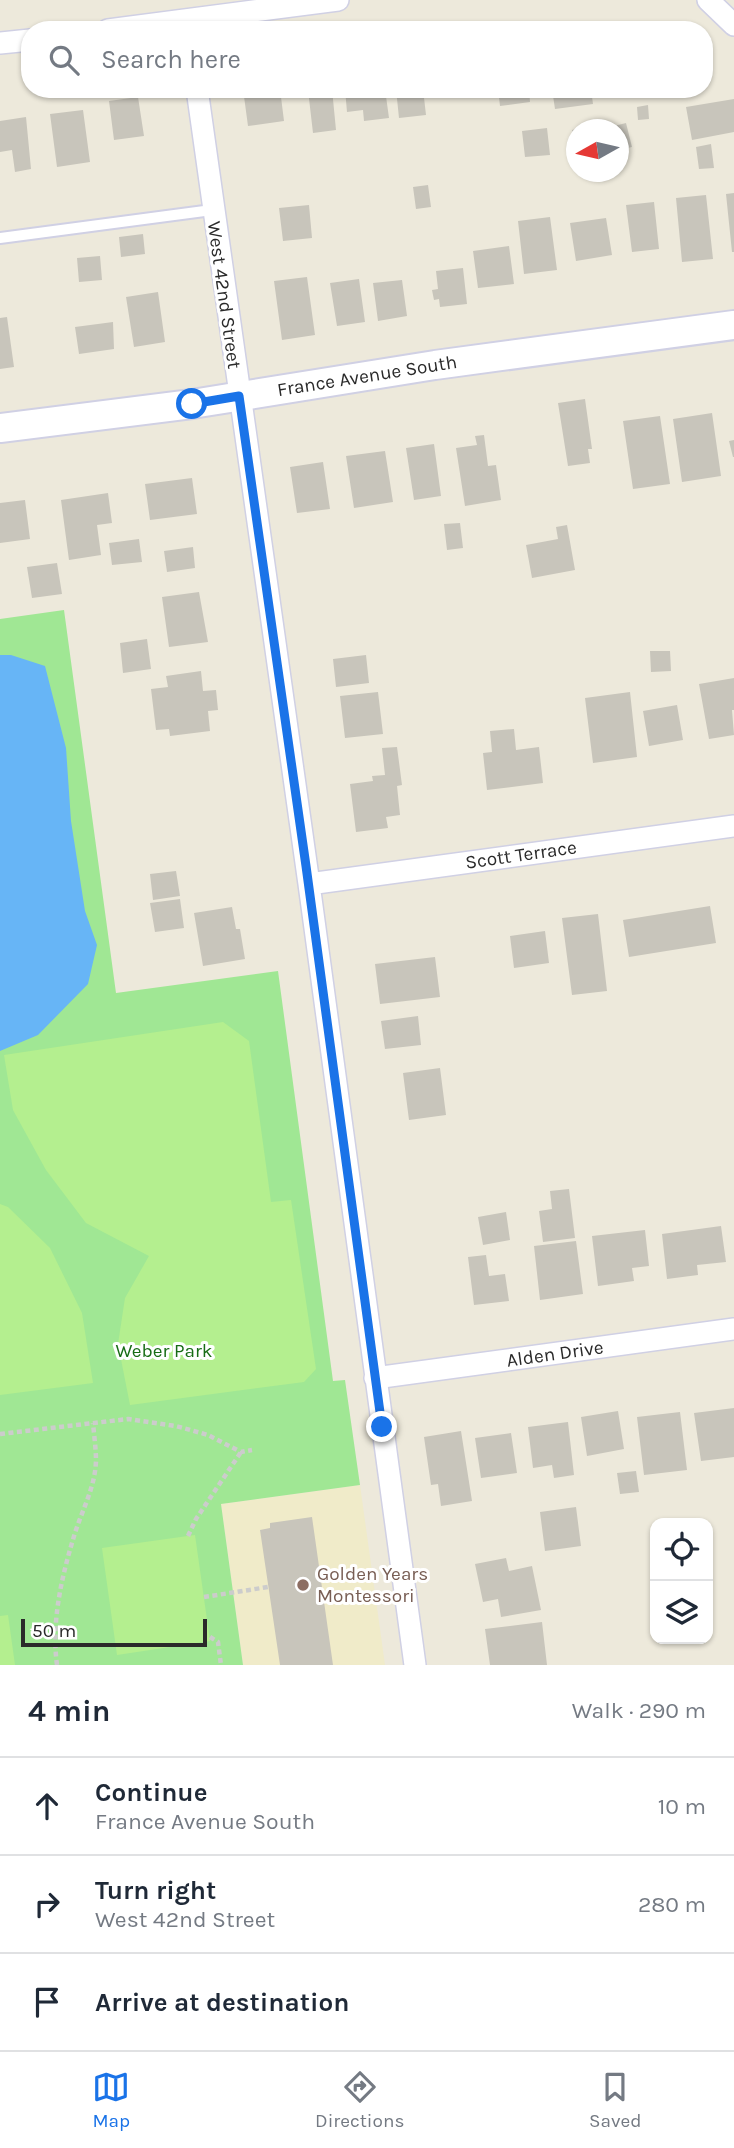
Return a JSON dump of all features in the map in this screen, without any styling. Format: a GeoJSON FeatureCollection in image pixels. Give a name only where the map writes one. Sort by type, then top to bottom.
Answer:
{"type":"FeatureCollection","features":[{"type":"Feature","properties":{"kind":"main road","name":"France Avenue South"},"geometry":{"type":"LineString","coordinates":[[0,428],[734,325]]}},
{"type":"Feature","properties":{"kind":"street"},"geometry":{"type":"LineString","coordinates":[[163,21],[338,0]]}},
{"type":"Feature","properties":{"kind":"street"},"geometry":{"type":"LineString","coordinates":[[708,0],[734,25]]}},
{"type":"Feature","properties":{"kind":"street"},"geometry":{"type":"LineString","coordinates":[[0,43],[21,41]]}},
{"type":"Feature","properties":{"kind":"street","name":"West 42nd Street"},"geometry":{"type":"LineString","coordinates":[[198,98],[415,1665]]}},
{"type":"Feature","properties":{"kind":"street","name":"Scott Terrace"},"geometry":{"type":"LineString","coordinates":[[309,884],[734,826]]}},
{"type":"Feature","properties":{"kind":"street","name":"Alden Drive"},"geometry":{"type":"LineString","coordinates":[[375,1378],[734,1329]]}},
{"type":"Feature","properties":{"kind":"lane"},"geometry":{"type":"LineString","coordinates":[[0,238],[212,210]]}},
{"type":"Feature","properties":{"kind":"path"},"geometry":{"type":"LineString","coordinates":[[0,1434],[128,1419],[176,1426],[208,1435],[241,1452],[252,1450]]}},
{"type":"Feature","properties":{"kind":"path"},"geometry":{"type":"LineString","coordinates":[[57,1665],[59,1595],[76,1530],[90,1495],[96,1461],[93,1423]]}},
{"type":"Feature","properties":{"kind":"path"},"geometry":{"type":"LineString","coordinates":[[188,1536],[241,1452]]}},
{"type":"Feature","properties":{"kind":"path"},"geometry":{"type":"LineString","coordinates":[[204,1597],[268,1587]]}},
{"type":"Feature","properties":{"kind":"path"},"geometry":{"type":"LineString","coordinates":[[210,1637],[218,1642],[221,1665]]}},
{"type":"Feature","properties":{"kind":"shaded area","name":"Golden Years Montessori"},"geometry":{"type":"Polygon","coordinates":[[[360,1485],[385,1665],[243,1665],[221,1504],[360,1485]]]}},
{"type":"Feature","properties":{"kind":"green space","name":"Weber Park"},"geometry":{"type":"Polygon","coordinates":[[[64,610],[116,993],[278,971],[333,1381],[345,1380],[360,1485],[221,1504],[243,1665],[0,1665],[0,619],[64,610]]]}},
{"type":"Feature","properties":{"kind":"green space"},"geometry":{"type":"Polygon","coordinates":[[[223,1022],[249,1041],[271,1202],[291,1200],[316,1369],[304,1382],[130,1405],[118,1344],[125,1298],[149,1256],[86,1223],[46,1170],[13,1110],[4,1055],[223,1022]]]}},
{"type":"Feature","properties":{"kind":"green space"},"geometry":{"type":"Polygon","coordinates":[[[0,1204],[8,1207],[50,1248],[82,1313],[93,1383],[0,1395],[0,1204]]]}},
{"type":"Feature","properties":{"kind":"green space"},"geometry":{"type":"Polygon","coordinates":[[[195,1535],[210,1641],[117,1655],[102,1548],[195,1535]]]}},
{"type":"Feature","properties":{"kind":"green space"},"geometry":{"type":"Polygon","coordinates":[[[8,1615],[15,1665],[0,1665],[0,1616],[8,1615]]]}},
{"type":"Feature","properties":{"kind":"water"},"geometry":{"type":"Polygon","coordinates":[[[0,655],[11,655],[45,666],[66,748],[71,821],[85,911],[97,945],[88,984],[38,1035],[0,1051],[0,655]]]}},
{"type":"Feature","properties":{"kind":"building"},"geometry":{"type":"Polygon","coordinates":[[[138,98],[144,136],[114,140],[109,101],[138,98]]]}},
{"type":"Feature","properties":{"kind":"building"},"geometry":{"type":"Polygon","coordinates":[[[244,98],[281,98],[284,121],[248,126],[244,98]]]}},
{"type":"Feature","properties":{"kind":"building"},"geometry":{"type":"Polygon","coordinates":[[[309,98],[333,98],[336,130],[313,133],[309,98]]]}},
{"type":"Feature","properties":{"kind":"building"},"geometry":{"type":"Polygon","coordinates":[[[346,98],[386,98],[389,118],[364,121],[363,110],[347,112],[346,98]]]}},
{"type":"Feature","properties":{"kind":"building"},"geometry":{"type":"Polygon","coordinates":[[[397,98],[424,98],[426,115],[399,118],[397,98]]]}},
{"type":"Feature","properties":{"kind":"building"},"geometry":{"type":"Polygon","coordinates":[[[499,98],[530,98],[530,102],[500,106],[499,98]]]}},
{"type":"Feature","properties":{"kind":"building"},"geometry":{"type":"Polygon","coordinates":[[[553,98],[592,98],[593,104],[555,109],[553,98]]]}},
{"type":"Feature","properties":{"kind":"building"},"geometry":{"type":"Polygon","coordinates":[[[734,99],[734,132],[692,140],[686,107],[734,99]]]}},
{"type":"Feature","properties":{"kind":"building"},"geometry":{"type":"Polygon","coordinates":[[[648,105],[649,119],[638,120],[637,107],[648,105]]]}},
{"type":"Feature","properties":{"kind":"building"},"geometry":{"type":"Polygon","coordinates":[[[83,110],[90,162],[57,167],[50,114],[83,110]]]}},
{"type":"Feature","properties":{"kind":"building"},"geometry":{"type":"Polygon","coordinates":[[[26,117],[31,169],[15,172],[12,150],[0,152],[0,121],[26,117]]]}},
{"type":"Feature","properties":{"kind":"building"},"geometry":{"type":"Polygon","coordinates":[[[547,128],[550,155],[525,157],[522,131],[547,128]]]}},
{"type":"Feature","properties":{"kind":"building"},"geometry":{"type":"Polygon","coordinates":[[[711,144],[714,168],[699,169],[696,147],[711,144]]]}},
{"type":"Feature","properties":{"kind":"building"},"geometry":{"type":"Polygon","coordinates":[[[428,185],[431,207],[416,209],[413,187],[428,185]]]}},
{"type":"Feature","properties":{"kind":"building"},"geometry":{"type":"Polygon","coordinates":[[[734,193],[734,252],[732,252],[726,194],[734,193]]]}},
{"type":"Feature","properties":{"kind":"building"},"geometry":{"type":"Polygon","coordinates":[[[706,195],[713,259],[682,262],[676,198],[706,195]]]}},
{"type":"Feature","properties":{"kind":"building"},"geometry":{"type":"Polygon","coordinates":[[[654,202],[659,249],[632,252],[626,205],[654,202]]]}},
{"type":"Feature","properties":{"kind":"building"},"geometry":{"type":"Polygon","coordinates":[[[309,205],[312,238],[283,241],[279,208],[309,205]]]}},
{"type":"Feature","properties":{"kind":"building"},"geometry":{"type":"Polygon","coordinates":[[[550,217],[557,270],[524,274],[518,221],[550,217]]]}},
{"type":"Feature","properties":{"kind":"building"},"geometry":{"type":"Polygon","coordinates":[[[606,218],[612,255],[576,261],[570,223],[606,218]]]}},
{"type":"Feature","properties":{"kind":"building"},"geometry":{"type":"Polygon","coordinates":[[[143,234],[145,254],[121,257],[119,237],[143,234]]]}},
{"type":"Feature","properties":{"kind":"building"},"geometry":{"type":"Polygon","coordinates":[[[509,246],[514,284],[478,288],[473,251],[509,246]]]}},
{"type":"Feature","properties":{"kind":"building"},"geometry":{"type":"Polygon","coordinates":[[[100,256],[102,280],[79,282],[77,258],[100,256]]]}},
{"type":"Feature","properties":{"kind":"building"},"geometry":{"type":"Polygon","coordinates":[[[463,268],[467,304],[440,307],[439,299],[434,300],[432,290],[438,289],[436,271],[463,268]]]}},
{"type":"Feature","properties":{"kind":"building"},"geometry":{"type":"Polygon","coordinates":[[[307,277],[315,335],[282,340],[274,281],[307,277]]]}},
{"type":"Feature","properties":{"kind":"building"},"geometry":{"type":"Polygon","coordinates":[[[359,279],[365,322],[337,326],[330,283],[359,279]]]}},
{"type":"Feature","properties":{"kind":"building"},"geometry":{"type":"Polygon","coordinates":[[[402,280],[407,316],[378,321],[373,283],[402,280]]]}},
{"type":"Feature","properties":{"kind":"building"},"geometry":{"type":"Polygon","coordinates":[[[158,292],[165,342],[134,347],[126,297],[158,292]]]}},
{"type":"Feature","properties":{"kind":"building"},"geometry":{"type":"Polygon","coordinates":[[[7,317],[14,367],[0,369],[0,318],[7,317]]]}},
{"type":"Feature","properties":{"kind":"building"},"geometry":{"type":"Polygon","coordinates":[[[113,322],[114,349],[79,354],[75,327],[113,322]]]}},
{"type":"Feature","properties":{"kind":"building"},"geometry":{"type":"Polygon","coordinates":[[[585,399],[592,449],[588,449],[590,463],[568,466],[558,403],[585,399]]]}},
{"type":"Feature","properties":{"kind":"building"},"geometry":{"type":"Polygon","coordinates":[[[712,413],[721,476],[682,482],[673,419],[712,413]]]}},
{"type":"Feature","properties":{"kind":"building"},"geometry":{"type":"Polygon","coordinates":[[[660,416],[670,484],[633,489],[623,421],[660,416]]]}},
{"type":"Feature","properties":{"kind":"building"},"geometry":{"type":"Polygon","coordinates":[[[484,435],[488,466],[496,465],[501,500],[465,506],[456,448],[477,445],[475,436],[484,435]]]}},
{"type":"Feature","properties":{"kind":"building"},"geometry":{"type":"Polygon","coordinates":[[[734,440],[734,457],[733,457],[729,441],[734,440]]]}},
{"type":"Feature","properties":{"kind":"building"},"geometry":{"type":"Polygon","coordinates":[[[434,444],[441,496],[414,500],[406,448],[434,444]]]}},
{"type":"Feature","properties":{"kind":"building"},"geometry":{"type":"Polygon","coordinates":[[[385,451],[393,502],[354,508],[346,456],[385,451]]]}},
{"type":"Feature","properties":{"kind":"building"},"geometry":{"type":"Polygon","coordinates":[[[323,462],[330,509],[297,513],[290,467],[323,462]]]}},
{"type":"Feature","properties":{"kind":"building"},"geometry":{"type":"Polygon","coordinates":[[[192,478],[197,514],[150,520],[145,484],[192,478]]]}},
{"type":"Feature","properties":{"kind":"building"},"geometry":{"type":"Polygon","coordinates":[[[108,493],[112,523],[97,525],[101,555],[69,560],[61,500],[108,493]]]}},
{"type":"Feature","properties":{"kind":"building"},"geometry":{"type":"Polygon","coordinates":[[[25,500],[30,539],[0,543],[0,503],[25,500]]]}},
{"type":"Feature","properties":{"kind":"building"},"geometry":{"type":"Polygon","coordinates":[[[460,523],[463,548],[447,550],[444,524],[460,523]]]}},
{"type":"Feature","properties":{"kind":"building"},"geometry":{"type":"Polygon","coordinates":[[[567,525],[575,570],[532,578],[526,545],[558,539],[556,527],[567,525]]]}},
{"type":"Feature","properties":{"kind":"building"},"geometry":{"type":"Polygon","coordinates":[[[139,539],[142,562],[112,565],[109,543],[139,539]]]}},
{"type":"Feature","properties":{"kind":"building"},"geometry":{"type":"Polygon","coordinates":[[[193,547],[195,568],[167,572],[164,551],[193,547]]]}},
{"type":"Feature","properties":{"kind":"building"},"geometry":{"type":"Polygon","coordinates":[[[57,563],[62,594],[32,598],[27,567],[57,563]]]}},
{"type":"Feature","properties":{"kind":"building"},"geometry":{"type":"Polygon","coordinates":[[[199,592],[208,642],[169,647],[162,597],[199,592]]]}},
{"type":"Feature","properties":{"kind":"building"},"geometry":{"type":"Polygon","coordinates":[[[147,639],[151,669],[123,673],[120,643],[147,639]]]}},
{"type":"Feature","properties":{"kind":"building"},"geometry":{"type":"Polygon","coordinates":[[[650,651],[670,651],[671,671],[651,672],[650,651]]]}},
{"type":"Feature","properties":{"kind":"building"},"geometry":{"type":"Polygon","coordinates":[[[366,655],[369,683],[336,687],[333,659],[366,655]]]}},
{"type":"Feature","properties":{"kind":"building"},"geometry":{"type":"Polygon","coordinates":[[[201,671],[203,691],[216,690],[218,710],[208,711],[210,731],[170,736],[169,729],[156,730],[151,689],[168,687],[166,676],[201,671]]]}},
{"type":"Feature","properties":{"kind":"building"},"geometry":{"type":"Polygon","coordinates":[[[734,678],[734,735],[709,739],[699,684],[734,678]]]}},
{"type":"Feature","properties":{"kind":"building"},"geometry":{"type":"Polygon","coordinates":[[[378,692],[383,734],[345,738],[340,696],[378,692]]]}},
{"type":"Feature","properties":{"kind":"building"},"geometry":{"type":"Polygon","coordinates":[[[630,692],[637,757],[593,763],[585,698],[630,692]]]}},
{"type":"Feature","properties":{"kind":"building"},"geometry":{"type":"Polygon","coordinates":[[[677,705],[683,740],[649,746],[643,711],[677,705]]]}},
{"type":"Feature","properties":{"kind":"building"},"geometry":{"type":"Polygon","coordinates":[[[514,729],[516,750],[539,747],[543,783],[487,790],[483,753],[492,752],[490,731],[514,729]]]}},
{"type":"Feature","properties":{"kind":"building"},"geometry":{"type":"Polygon","coordinates":[[[397,747],[402,785],[397,786],[400,815],[386,817],[388,828],[356,832],[350,784],[373,781],[372,776],[385,775],[382,748],[397,747]]]}},
{"type":"Feature","properties":{"kind":"building"},"geometry":{"type":"Polygon","coordinates":[[[176,871],[180,896],[153,900],[150,874],[176,871]]]}},
{"type":"Feature","properties":{"kind":"building"},"geometry":{"type":"Polygon","coordinates":[[[180,899],[184,928],[155,932],[150,903],[180,899]]]}},
{"type":"Feature","properties":{"kind":"building"},"geometry":{"type":"Polygon","coordinates":[[[710,906],[716,943],[629,957],[623,920],[710,906]]]}},
{"type":"Feature","properties":{"kind":"building"},"geometry":{"type":"Polygon","coordinates":[[[232,907],[236,929],[240,929],[245,959],[203,966],[194,913],[232,907]]]}},
{"type":"Feature","properties":{"kind":"building"},"geometry":{"type":"Polygon","coordinates":[[[598,914],[607,991],[572,995],[562,918],[598,914]]]}},
{"type":"Feature","properties":{"kind":"building"},"geometry":{"type":"Polygon","coordinates":[[[545,931],[549,963],[514,968],[510,936],[545,931]]]}},
{"type":"Feature","properties":{"kind":"building"},"geometry":{"type":"Polygon","coordinates":[[[435,957],[440,997],[380,1004],[375,964],[435,957]]]}},
{"type":"Feature","properties":{"kind":"building"},"geometry":{"type":"Polygon","coordinates":[[[418,1016],[421,1045],[385,1049],[381,1021],[418,1016]]]}},
{"type":"Feature","properties":{"kind":"building"},"geometry":{"type":"Polygon","coordinates":[[[440,1068],[446,1115],[409,1120],[403,1073],[440,1068]]]}},
{"type":"Feature","properties":{"kind":"building"},"geometry":{"type":"Polygon","coordinates":[[[569,1189],[575,1238],[543,1242],[539,1211],[552,1209],[550,1191],[569,1189]]]}},
{"type":"Feature","properties":{"kind":"building"},"geometry":{"type":"Polygon","coordinates":[[[506,1212],[510,1240],[483,1245],[478,1217],[506,1212]]]}},
{"type":"Feature","properties":{"kind":"building"},"geometry":{"type":"Polygon","coordinates":[[[721,1226],[726,1262],[697,1265],[698,1275],[667,1279],[662,1234],[721,1226]]]}},
{"type":"Feature","properties":{"kind":"building"},"geometry":{"type":"Polygon","coordinates":[[[645,1230],[649,1266],[632,1268],[634,1281],[598,1286],[592,1236],[645,1230]]]}},
{"type":"Feature","properties":{"kind":"building"},"geometry":{"type":"Polygon","coordinates":[[[576,1241],[583,1294],[540,1300],[534,1246],[576,1241]]]}},
{"type":"Feature","properties":{"kind":"building"},"geometry":{"type":"Polygon","coordinates":[[[486,1255],[489,1276],[505,1274],[509,1301],[474,1305],[468,1257],[486,1255]]]}},
{"type":"Feature","properties":{"kind":"building"},"geometry":{"type":"Polygon","coordinates":[[[734,1408],[734,1457],[701,1461],[694,1413],[734,1408]]]}},
{"type":"Feature","properties":{"kind":"building"},"geometry":{"type":"Polygon","coordinates":[[[618,1411],[624,1449],[587,1456],[581,1417],[618,1411]]]}},
{"type":"Feature","properties":{"kind":"building"},"geometry":{"type":"Polygon","coordinates":[[[680,1412],[687,1470],[644,1475],[637,1417],[680,1412]]]}},
{"type":"Feature","properties":{"kind":"building"},"geometry":{"type":"Polygon","coordinates":[[[568,1422],[574,1475],[554,1478],[552,1465],[533,1468],[528,1427],[568,1422]]]}},
{"type":"Feature","properties":{"kind":"building"},"geometry":{"type":"Polygon","coordinates":[[[461,1431],[472,1501],[441,1506],[438,1484],[431,1485],[424,1437],[461,1431]]]}},
{"type":"Feature","properties":{"kind":"building"},"geometry":{"type":"Polygon","coordinates":[[[511,1433],[517,1473],[481,1478],[475,1438],[511,1433]]]}},
{"type":"Feature","properties":{"kind":"building"},"geometry":{"type":"Polygon","coordinates":[[[636,1471],[639,1492],[620,1494],[617,1473],[636,1471]]]}},
{"type":"Feature","properties":{"kind":"building"},"geometry":{"type":"Polygon","coordinates":[[[576,1507],[581,1546],[545,1551],[540,1512],[576,1507]]]}},
{"type":"Feature","properties":{"kind":"building","name":"Golden Years Montessori"},"geometry":{"type":"Polygon","coordinates":[[[312,1517],[333,1665],[280,1665],[260,1530],[270,1528],[270,1523],[312,1517]]]}},
{"type":"Feature","properties":{"kind":"building"},"geometry":{"type":"Polygon","coordinates":[[[506,1558],[509,1571],[532,1566],[541,1610],[501,1617],[498,1599],[483,1602],[475,1564],[506,1558]]]}},
{"type":"Feature","properties":{"kind":"building"},"geometry":{"type":"Polygon","coordinates":[[[542,1622],[547,1665],[490,1665],[485,1629],[542,1622]]]}},
{"type":"Feature","properties":{"kind":"place","name":"Golden Years Montessori"},"geometry":{"type":"Point","coordinates":[303,1585]}},
{"type":"Feature","properties":{"kind":"route"},"geometry":{"type":"LineString","coordinates":[[192,404],[239,396],[382,1427]]}}]}
